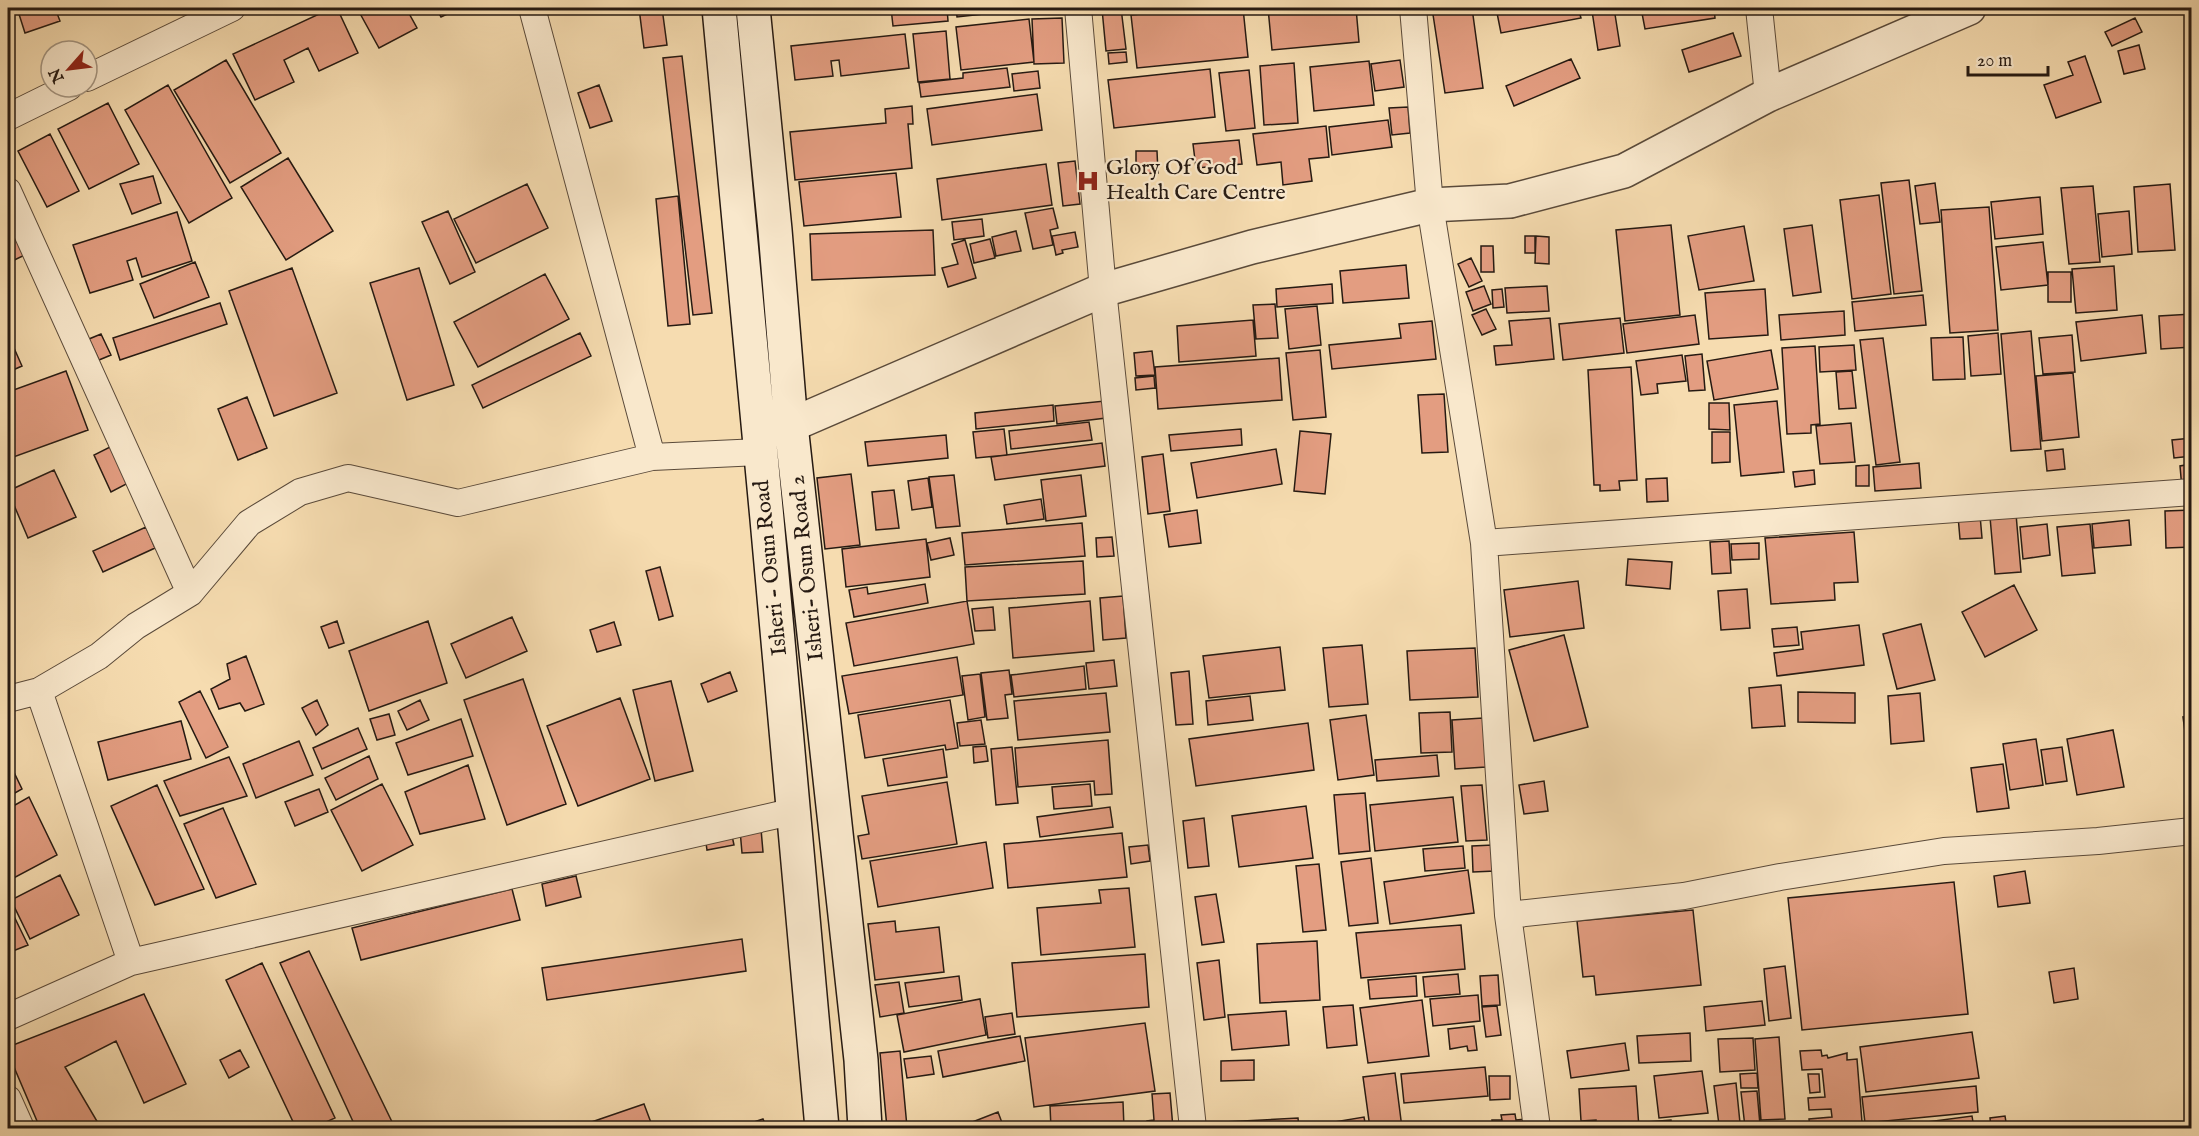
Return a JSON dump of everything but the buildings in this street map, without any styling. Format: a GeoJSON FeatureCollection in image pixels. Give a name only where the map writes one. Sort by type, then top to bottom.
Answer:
{"type":"FeatureCollection","features":[{"type":"Feature","properties":{"kind":"main road","name":"Isheri - Osun Road"},"geometry":{"type":"LineString","coordinates":[[719,8],[758,440],[795,811],[822,1128]]}},
{"type":"Feature","properties":{"kind":"main road","name":"Isheri- Osun Road 2"},"geometry":{"type":"LineString","coordinates":[[753,8],[791,425],[861,1060],[865,1128]]}},
{"type":"Feature","properties":{"kind":"main road"},"geometry":{"type":"LineString","coordinates":[[758,440],[1103,290],[1252,247],[1430,205],[1510,201],[1624,171],[1768,95],[1969,8]]}},
{"type":"Feature","properties":{"kind":"street"},"geometry":{"type":"LineString","coordinates":[[99,72],[232,8]]}},
{"type":"Feature","properties":{"kind":"street"},"geometry":{"type":"LineString","coordinates":[[532,8],[652,457]]}},
{"type":"Feature","properties":{"kind":"street"},"geometry":{"type":"LineString","coordinates":[[1078,8],[1103,290],[1193,1128]]}},
{"type":"Feature","properties":{"kind":"street"},"geometry":{"type":"LineString","coordinates":[[1413,8],[1430,205],[1484,543],[1508,915],[1537,1128]]}},
{"type":"Feature","properties":{"kind":"street"},"geometry":{"type":"LineString","coordinates":[[1759,8],[1768,95]]}},
{"type":"Feature","properties":{"kind":"street"},"geometry":{"type":"LineString","coordinates":[[8,117],[45,99]]}},
{"type":"Feature","properties":{"kind":"street"},"geometry":{"type":"LineString","coordinates":[[8,191],[190,593]]}},
{"type":"Feature","properties":{"kind":"street"},"geometry":{"type":"LineString","coordinates":[[8,699],[39,691],[99,656],[136,626],[190,593],[249,523],[300,492],[348,478],[458,503],[652,457],[758,440]]}},
{"type":"Feature","properties":{"kind":"street"},"geometry":{"type":"LineString","coordinates":[[1484,543],[2192,492]]}},
{"type":"Feature","properties":{"kind":"street"},"geometry":{"type":"LineString","coordinates":[[39,691],[131,962]]}},
{"type":"Feature","properties":{"kind":"street"},"geometry":{"type":"LineString","coordinates":[[8,1017],[131,962],[795,811]]}},
{"type":"Feature","properties":{"kind":"street"},"geometry":{"type":"LineString","coordinates":[[1508,915],[1684,896],[1780,877],[1944,851],[2098,841],[2192,831]]}},
{"type":"Feature","properties":{"kind":"street"},"geometry":{"type":"LineString","coordinates":[[8,1099],[21,1128]]}},
{"type":"Feature","properties":{"kind":"place","name":"Glory Of God Health Care Centre"},"geometry":{"type":"Point","coordinates":[1088,181]}}]}
